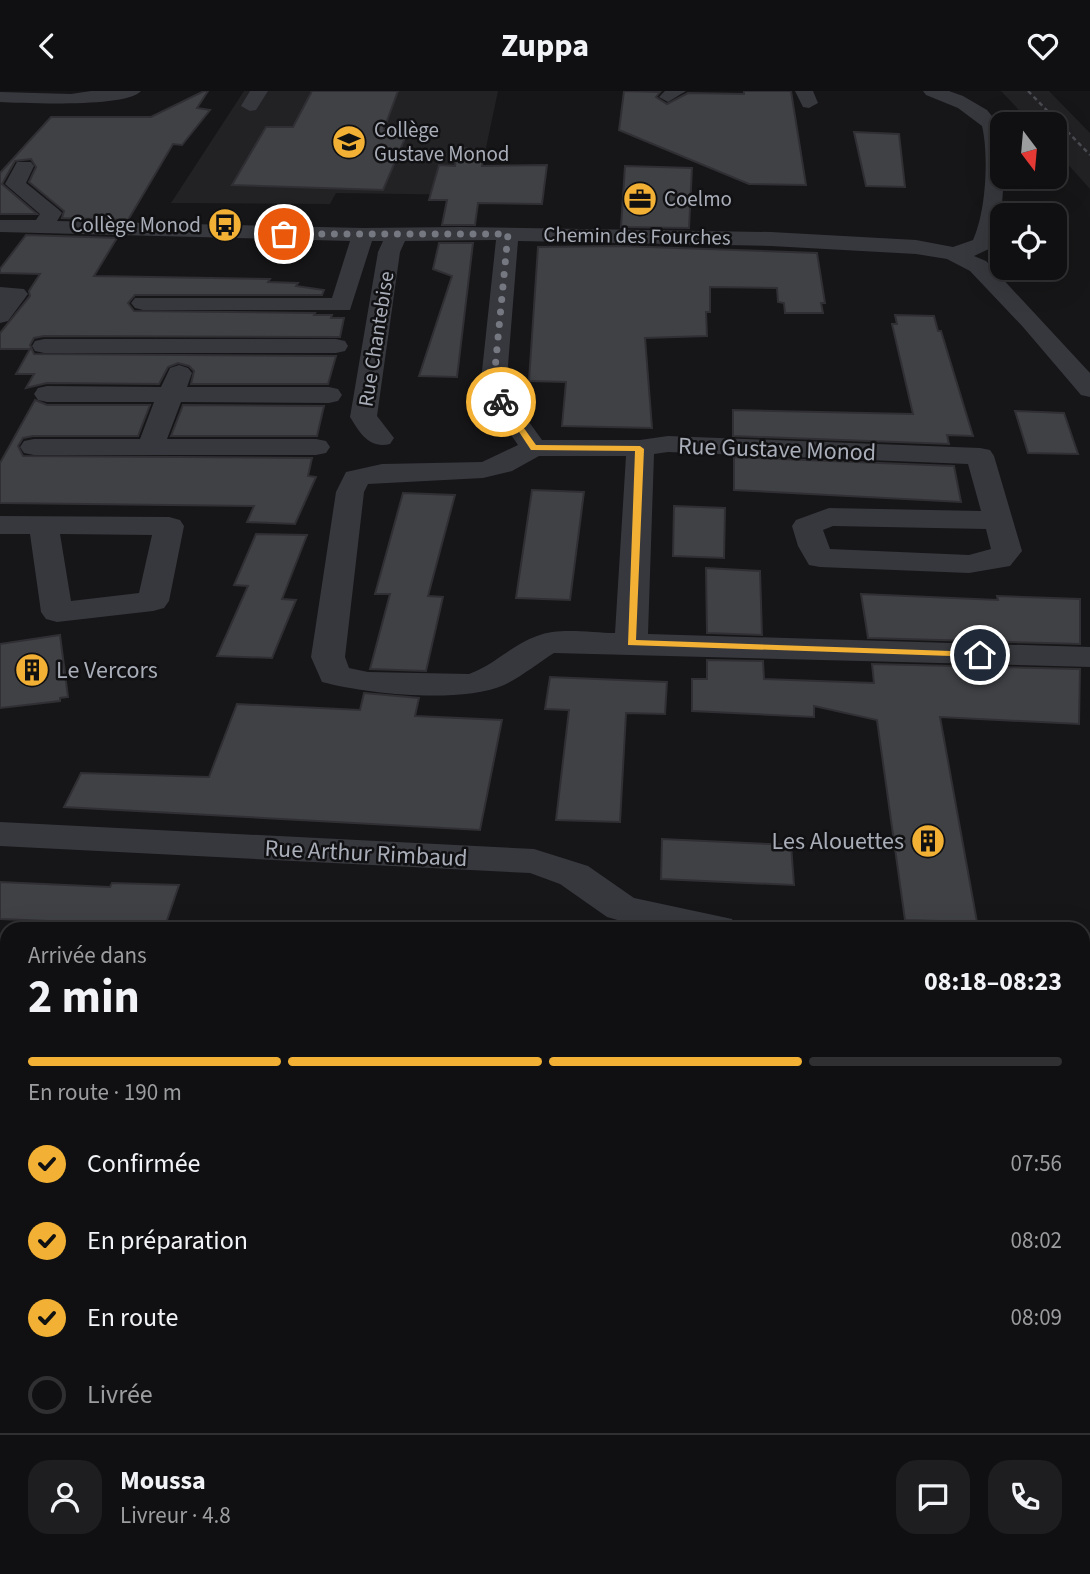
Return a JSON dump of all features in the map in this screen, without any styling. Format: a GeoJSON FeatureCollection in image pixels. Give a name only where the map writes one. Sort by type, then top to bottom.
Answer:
{"type":"FeatureCollection","features":[{"type":"Feature","properties":{"kind":"street"},"geometry":{"type":"LineString","coordinates":[[0,97],[86,98],[132,91]]}},
{"type":"Feature","properties":{"kind":"street"},"geometry":{"type":"LineString","coordinates":[[932,91],[971,109],[990,124],[994,136],[992,206],[984,241],[979,246],[953,254]]}},
{"type":"Feature","properties":{"kind":"street"},"geometry":{"type":"LineString","coordinates":[[24,166],[16,184],[51,213],[43,227]]}},
{"type":"Feature","properties":{"kind":"street"},"geometry":{"type":"LineString","coordinates":[[0,226],[366,230],[423,226],[460,233]]}},
{"type":"Feature","properties":{"kind":"street"},"geometry":{"type":"LineString","coordinates":[[180,255],[185,229]]}},
{"type":"Feature","properties":{"kind":"street","name":"Chemin des Fourches"},"geometry":{"type":"LineString","coordinates":[[185,229],[208,239],[297,240],[310,234],[366,230],[397,235],[460,233],[874,243],[953,254],[978,266],[994,281],[1090,389]]}},
{"type":"Feature","properties":{"kind":"street"},"geometry":{"type":"LineString","coordinates":[[143,303],[342,305],[346,261],[366,230]]}},
{"type":"Feature","properties":{"kind":"street"},"geometry":{"type":"LineString","coordinates":[[508,234],[493,390],[534,448],[502,465],[483,470],[382,473],[356,478],[350,492],[328,657],[334,675],[368,683],[472,684],[493,677],[547,643],[631,643],[1090,657]]}},
{"type":"Feature","properties":{"kind":"street","name":"Rue Chantebise"},"geometry":{"type":"LineString","coordinates":[[380,438],[363,417],[389,252],[397,235]]}},
{"type":"Feature","properties":{"kind":"street"},"geometry":{"type":"LineString","coordinates":[[0,294],[16,294],[0,316]]}},
{"type":"Feature","properties":{"kind":"street"},"geometry":{"type":"LineString","coordinates":[[150,447],[208,304]]}},
{"type":"Feature","properties":{"kind":"street"},"geometry":{"type":"LineString","coordinates":[[44,346],[336,346]]}},
{"type":"Feature","properties":{"kind":"street"},"geometry":{"type":"LineString","coordinates":[[47,394],[329,395]]}},
{"type":"Feature","properties":{"kind":"street","name":"Rue Gustave Monod"},"geometry":{"type":"LineString","coordinates":[[534,448],[640,449],[668,444],[981,456],[999,520]]}},
{"type":"Feature","properties":{"kind":"street"},"geometry":{"type":"LineString","coordinates":[[34,447],[316,447]]}},
{"type":"Feature","properties":{"kind":"street"},"geometry":{"type":"LineString","coordinates":[[631,643],[640,449]]}},
{"type":"Feature","properties":{"kind":"street"},"geometry":{"type":"LineString","coordinates":[[829,517],[999,520],[1007,551],[999,559],[969,564],[820,558],[813,547],[807,526],[829,517]]}},
{"type":"Feature","properties":{"kind":"street"},"geometry":{"type":"LineString","coordinates":[[0,525],[44,526]]}},
{"type":"Feature","properties":{"kind":"street","name":"Rue Arthur Rimbaud"},"geometry":{"type":"LineString","coordinates":[[0,834],[534,861],[574,875],[621,908],[686,922]]}},
{"type":"Feature","properties":{"kind":"shaded area","name":"Collège Gustave Monod"},"geometry":{"type":"Polygon","coordinates":[[[244,91],[498,91],[476,195],[336,193],[330,204],[171,203],[244,91]]]}},
{"type":"Feature","properties":{"kind":"shaded area"},"geometry":{"type":"Polygon","coordinates":[[[1001,91],[1049,91],[1090,133],[1090,189],[1068,164],[1068,112],[1021,112],[1001,91]]]}},
{"type":"Feature","properties":{"kind":"building"},"geometry":{"type":"Polygon","coordinates":[[[208,91],[197,108],[210,110],[182,145],[173,144],[128,220],[62,218],[64,211],[29,182],[36,167],[31,159],[15,161],[2,184],[37,214],[0,214],[0,173],[51,117],[151,117],[208,91]]]}},
{"type":"Feature","properties":{"kind":"building"},"geometry":{"type":"Polygon","coordinates":[[[312,91],[398,91],[384,129],[409,129],[383,190],[232,185],[266,127],[293,127],[312,91]]]}},
{"type":"Feature","properties":{"kind":"building"},"geometry":{"type":"Polygon","coordinates":[[[624,91],[660,92],[656,97],[667,104],[688,93],[791,91],[806,185],[749,184],[619,130],[624,91]]]}},
{"type":"Feature","properties":{"kind":"building"},"geometry":{"type":"Polygon","coordinates":[[[854,132],[899,134],[905,187],[866,186],[854,132]]]}},
{"type":"Feature","properties":{"kind":"building"},"geometry":{"type":"Polygon","coordinates":[[[458,147],[484,151],[482,166],[547,165],[542,204],[478,203],[475,225],[442,225],[447,200],[429,200],[439,165],[455,166],[458,147]]]}},
{"type":"Feature","properties":{"kind":"building"},"geometry":{"type":"Polygon","coordinates":[[[625,166],[692,168],[689,228],[621,227],[625,166]]]}},
{"type":"Feature","properties":{"kind":"building"},"geometry":{"type":"Polygon","coordinates":[[[26,235],[117,238],[94,276],[270,279],[268,282],[298,283],[296,286],[324,290],[322,295],[135,295],[128,303],[134,311],[315,313],[314,315],[344,318],[340,337],[44,336],[34,338],[30,345],[34,354],[336,356],[328,384],[191,384],[194,371],[189,366],[178,363],[168,367],[159,384],[47,383],[26,388],[34,374],[16,374],[30,349],[0,349],[0,333],[30,296],[29,291],[40,274],[0,273],[0,269],[26,235]]]}},
{"type":"Feature","properties":{"kind":"building"},"geometry":{"type":"Polygon","coordinates":[[[439,243],[473,243],[457,377],[419,376],[452,276],[433,269],[439,243]]]}},
{"type":"Feature","properties":{"kind":"building"},"geometry":{"type":"Polygon","coordinates":[[[620,246],[817,253],[825,303],[821,303],[823,313],[785,313],[784,303],[778,302],[777,288],[710,287],[710,312],[706,312],[707,336],[645,338],[652,428],[562,426],[566,382],[529,381],[538,247],[620,246]]]}},
{"type":"Feature","properties":{"kind":"building"},"geometry":{"type":"Polygon","coordinates":[[[895,315],[934,316],[973,436],[947,435],[949,444],[733,436],[733,410],[913,414],[892,324],[897,324],[895,315]]]}},
{"type":"Feature","properties":{"kind":"building"},"geometry":{"type":"Polygon","coordinates":[[[35,400],[47,405],[150,405],[138,436],[33,436],[23,438],[18,446],[23,456],[312,458],[308,476],[316,477],[295,524],[247,522],[254,506],[0,503],[0,463],[35,400]]]}},
{"type":"Feature","properties":{"kind":"building"},"geometry":{"type":"Polygon","coordinates":[[[183,405],[324,406],[317,436],[171,436],[183,405]]]}},
{"type":"Feature","properties":{"kind":"building"},"geometry":{"type":"Polygon","coordinates":[[[1015,411],[1064,413],[1078,454],[1028,453],[1015,411]]]}},
{"type":"Feature","properties":{"kind":"building"},"geometry":{"type":"Polygon","coordinates":[[[734,457],[954,466],[961,502],[734,490],[734,457]]]}},
{"type":"Feature","properties":{"kind":"building"},"geometry":{"type":"Polygon","coordinates":[[[532,490],[584,492],[570,600],[516,598],[532,490]]]}},
{"type":"Feature","properties":{"kind":"building"},"geometry":{"type":"Polygon","coordinates":[[[403,493],[455,495],[428,596],[443,597],[426,671],[370,669],[390,594],[375,594],[403,493]]]}},
{"type":"Feature","properties":{"kind":"building"},"geometry":{"type":"Polygon","coordinates":[[[674,506],[725,508],[724,558],[673,556],[674,506]]]}},
{"type":"Feature","properties":{"kind":"building"},"geometry":{"type":"Polygon","coordinates":[[[256,534],[307,535],[282,599],[296,600],[272,658],[217,656],[248,586],[234,585],[256,534]]]}},
{"type":"Feature","properties":{"kind":"building"},"geometry":{"type":"Polygon","coordinates":[[[706,568],[760,571],[762,635],[707,633],[706,568]]]}},
{"type":"Feature","properties":{"kind":"building"},"geometry":{"type":"Polygon","coordinates":[[[861,594],[998,600],[997,596],[1080,599],[1080,644],[868,638],[861,594]]]}},
{"type":"Feature","properties":{"kind":"building","name":"Le Vercors"},"geometry":{"type":"Polygon","coordinates":[[[60,635],[68,697],[60,698],[60,701],[0,708],[0,644],[60,635]]]}},
{"type":"Feature","properties":{"kind":"building"},"geometry":{"type":"Polygon","coordinates":[[[707,660],[763,661],[764,679],[874,683],[872,664],[1080,669],[1079,724],[940,717],[977,922],[905,920],[877,720],[814,706],[814,717],[692,711],[692,679],[707,679],[707,660]]]}},
{"type":"Feature","properties":{"kind":"building"},"geometry":{"type":"Polygon","coordinates":[[[550,677],[667,682],[665,714],[626,713],[620,822],[556,820],[569,710],[545,709],[550,677]]]}},
{"type":"Feature","properties":{"kind":"building"},"geometry":{"type":"Polygon","coordinates":[[[364,693],[419,698],[415,716],[502,720],[480,830],[64,807],[81,773],[209,777],[237,704],[360,710],[364,693]]]}},
{"type":"Feature","properties":{"kind":"building"},"geometry":{"type":"Polygon","coordinates":[[[662,839],[791,845],[794,885],[661,879],[662,839]]]}},
{"type":"Feature","properties":{"kind":"building"},"geometry":{"type":"Polygon","coordinates":[[[0,882],[110,887],[112,883],[179,885],[166,922],[0,919],[0,882]]]}},
{"type":"Feature","properties":{"kind":"railway"},"geometry":{"type":"LineString","coordinates":[[1028,91],[1090,155]]}},
{"type":"Feature","properties":{"kind":"way so far"},"geometry":{"type":"LineString","coordinates":[[284,234],[508,234],[493,390],[501,402]]}},
{"type":"Feature","properties":{"kind":"place","name":"Collège Gustave Monod"},"geometry":{"type":"Point","coordinates":[349,142]}},
{"type":"Feature","properties":{"kind":"place","name":"Coelmo"},"geometry":{"type":"Point","coordinates":[640,199]}},
{"type":"Feature","properties":{"kind":"place","name":"Collège Monod"},"geometry":{"type":"Point","coordinates":[225,225]}},
{"type":"Feature","properties":{"kind":"place","name":"Le Vercors"},"geometry":{"type":"Point","coordinates":[32,670]}},
{"type":"Feature","properties":{"kind":"place","name":"Les Alouettes"},"geometry":{"type":"Point","coordinates":[928,841]}},
{"type":"Feature","properties":{"kind":"route"},"geometry":{"type":"LineString","coordinates":[[501,402],[534,448],[640,449],[631,643],[980,655]]}}]}
